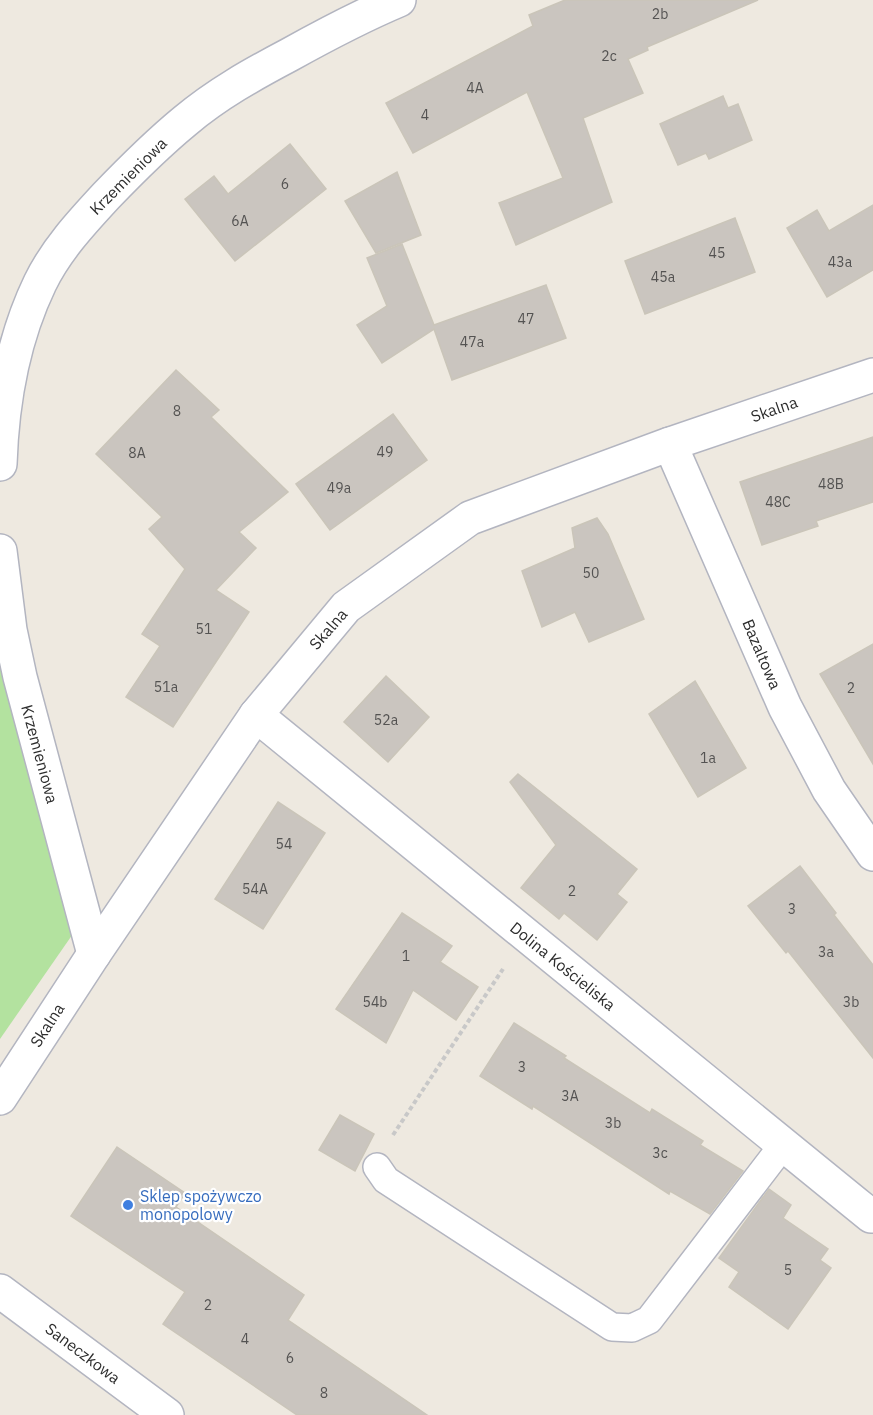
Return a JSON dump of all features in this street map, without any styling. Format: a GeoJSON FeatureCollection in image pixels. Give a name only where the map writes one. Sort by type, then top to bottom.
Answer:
{"type":"FeatureCollection","features":[{"type":"Feature","properties":{"kind":"street","name":"Krzemieniowa"},"geometry":{"type":"LineString","coordinates":[[0,464],[1,432],[15,351],[26,315],[41,281],[61,248],[89,214],[186,120],[218,97],[250,76],[318,39],[399,0]]}},
{"type":"Feature","properties":{"kind":"street","name":"Skalna"},"geometry":{"type":"LineString","coordinates":[[0,1098],[94,954],[256,715],[346,607],[470,518],[670,444],[873,375]]}},
{"type":"Feature","properties":{"kind":"street","name":"Bazaltowa"},"geometry":{"type":"LineString","coordinates":[[670,444],[785,707],[829,790],[873,854]]}},
{"type":"Feature","properties":{"kind":"street","name":"Krzemieniowa"},"geometry":{"type":"LineString","coordinates":[[0,551],[9,630],[94,954]]}},
{"type":"Feature","properties":{"kind":"street","name":"Dolina Kościeliska"},"geometry":{"type":"LineString","coordinates":[[256,715],[872,1215]]}},
{"type":"Feature","properties":{"kind":"street","name":"Saneczkowa"},"geometry":{"type":"LineString","coordinates":[[0,1291],[167,1415]]}},
{"type":"Feature","properties":{"kind":"lane"},"geometry":{"type":"LineString","coordinates":[[377,1167],[386,1180],[612,1327],[632,1328],[649,1320],[783,1145]]}},
{"type":"Feature","properties":{"kind":"path"},"geometry":{"type":"LineString","coordinates":[[377,1167],[380,1154],[505,966]]}},
{"type":"Feature","properties":{"kind":"green space"},"geometry":{"type":"Polygon","coordinates":[[[0,591],[77,928],[0,1039],[0,591]]]}},
{"type":"Feature","properties":{"kind":"building"},"geometry":{"type":"Polygon","coordinates":[[[565,0],[758,0],[647,47],[648,50],[628,59],[643,93],[583,118],[612,202],[516,245],[499,203],[563,178],[527,92],[413,153],[386,103],[533,26],[529,15],[565,0]]]}},
{"type":"Feature","properties":{"kind":"building"},"geometry":{"type":"Polygon","coordinates":[[[723,96],[728,108],[738,104],[752,140],[709,159],[706,153],[678,165],[660,124],[723,96]]]}},
{"type":"Feature","properties":{"kind":"building"},"geometry":{"type":"Polygon","coordinates":[[[290,144],[326,189],[235,261],[185,199],[214,176],[228,194],[290,144]]]}},
{"type":"Feature","properties":{"kind":"building"},"geometry":{"type":"Polygon","coordinates":[[[397,172],[421,235],[376,253],[345,201],[397,172]]]}},
{"type":"Feature","properties":{"kind":"building"},"geometry":{"type":"Polygon","coordinates":[[[873,205],[873,270],[827,297],[787,228],[817,210],[829,231],[873,205]]]}},
{"type":"Feature","properties":{"kind":"building"},"geometry":{"type":"Polygon","coordinates":[[[735,218],[755,272],[645,314],[625,261],[735,218]]]}},
{"type":"Feature","properties":{"kind":"building"},"geometry":{"type":"Polygon","coordinates":[[[402,244],[434,325],[546,285],[566,338],[452,380],[434,329],[382,363],[357,325],[387,306],[367,258],[402,244]]]}},
{"type":"Feature","properties":{"kind":"building"},"geometry":{"type":"Polygon","coordinates":[[[176,370],[219,410],[211,417],[288,492],[239,532],[256,548],[216,590],[249,612],[173,727],[126,697],[160,646],[142,634],[185,569],[149,529],[162,517],[96,454],[176,370]]]}},
{"type":"Feature","properties":{"kind":"building"},"geometry":{"type":"Polygon","coordinates":[[[393,414],[427,460],[330,530],[296,484],[393,414]]]}},
{"type":"Feature","properties":{"kind":"building"},"geometry":{"type":"Polygon","coordinates":[[[873,437],[873,502],[816,521],[818,526],[762,545],[740,482],[873,437]]]}},
{"type":"Feature","properties":{"kind":"building"},"geometry":{"type":"Polygon","coordinates":[[[597,518],[608,534],[644,619],[589,642],[575,612],[542,627],[522,571],[575,548],[572,528],[597,518]]]}},
{"type":"Feature","properties":{"kind":"building"},"geometry":{"type":"Polygon","coordinates":[[[873,644],[873,764],[820,674],[873,644]]]}},
{"type":"Feature","properties":{"kind":"building"},"geometry":{"type":"Polygon","coordinates":[[[386,676],[429,717],[388,762],[344,722],[386,676]]]}},
{"type":"Feature","properties":{"kind":"building"},"geometry":{"type":"Polygon","coordinates":[[[695,681],[746,768],[698,797],[649,714],[695,681]]]}},
{"type":"Feature","properties":{"kind":"building"},"geometry":{"type":"Polygon","coordinates":[[[518,774],[637,869],[617,894],[627,902],[597,940],[564,913],[559,919],[521,888],[556,845],[510,782],[518,774]]]}},
{"type":"Feature","properties":{"kind":"building"},"geometry":{"type":"Polygon","coordinates":[[[278,802],[325,833],[263,929],[215,899],[278,802]]]}},
{"type":"Feature","properties":{"kind":"building"},"geometry":{"type":"Polygon","coordinates":[[[800,866],[873,965],[873,1058],[788,951],[786,953],[748,906],[800,866]]]}},
{"type":"Feature","properties":{"kind":"building"},"geometry":{"type":"Polygon","coordinates":[[[402,913],[452,946],[440,962],[478,987],[456,1020],[413,990],[386,1043],[336,1009],[402,913]]]}},
{"type":"Feature","properties":{"kind":"building"},"geometry":{"type":"Polygon","coordinates":[[[514,1023],[650,1113],[652,1109],[703,1141],[700,1145],[743,1171],[710,1214],[670,1191],[669,1194],[533,1106],[532,1109],[480,1076],[514,1023]]]}},
{"type":"Feature","properties":{"kind":"building"},"geometry":{"type":"Polygon","coordinates":[[[340,1115],[374,1134],[355,1171],[319,1150],[340,1115]]]}},
{"type":"Feature","properties":{"kind":"building"},"geometry":{"type":"Polygon","coordinates":[[[117,1147],[185,1193],[176,1207],[304,1295],[288,1320],[427,1415],[297,1415],[163,1324],[185,1292],[71,1216],[117,1147]]]}},
{"type":"Feature","properties":{"kind":"building"},"geometry":{"type":"Polygon","coordinates":[[[769,1189],[791,1205],[783,1218],[828,1249],[820,1260],[831,1268],[788,1329],[729,1287],[739,1272],[719,1258],[769,1189]]]}},
{"type":"Feature","properties":{"kind":"place","name":"Sklep spożywczo monopolowy"},"geometry":{"type":"Point","coordinates":[128,1205]}}]}
